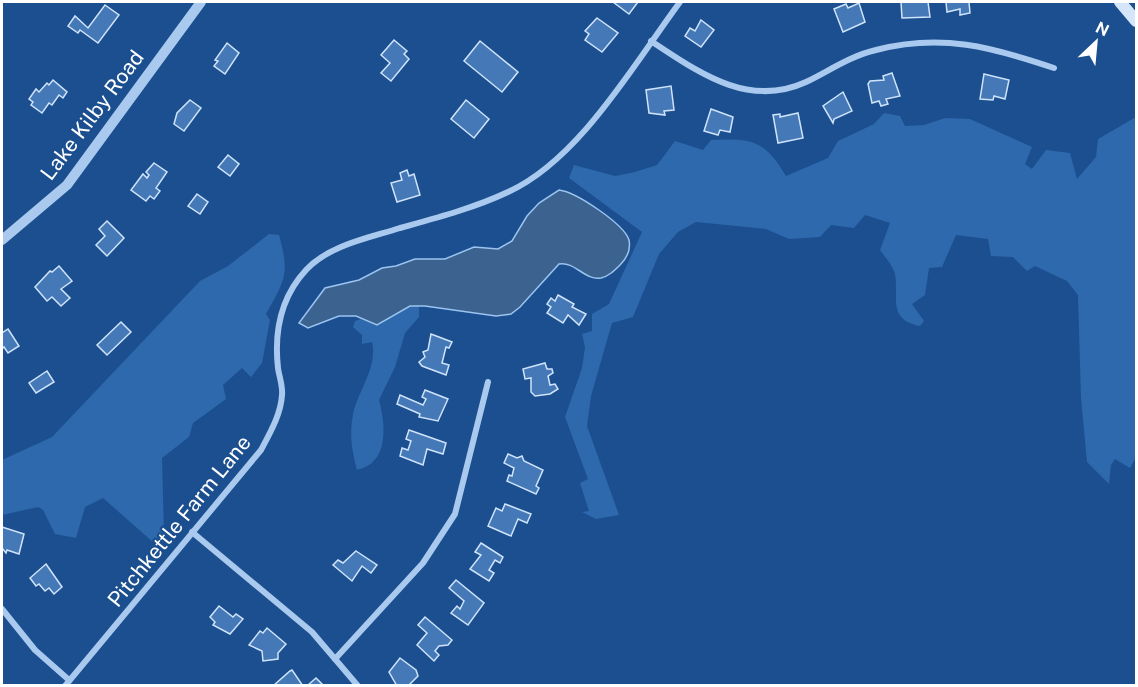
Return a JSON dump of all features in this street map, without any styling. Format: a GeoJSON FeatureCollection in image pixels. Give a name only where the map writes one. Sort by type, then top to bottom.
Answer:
{"type":"FeatureCollection","features":[{"type":"Feature","properties":{"kind":"main road"},"geometry":{"type":"LineString","coordinates":[[1120,2],[1137,21]]}},
{"type":"Feature","properties":{"kind":"street","name":"Lake Kilby Road"},"geometry":{"type":"LineString","coordinates":[[2,240],[51,201],[74,177],[201,2]]}},
{"type":"Feature","properties":{"kind":"street","name":"Pitchkettle Farm Lane"},"geometry":{"type":"LineString","coordinates":[[67,683],[261,450],[270,433],[282,394],[276,340],[282,310],[291,291],[306,270],[327,254],[355,242],[509,192],[554,164],[579,138],[680,2]]}},
{"type":"Feature","properties":{"kind":"street"},"geometry":{"type":"LineString","coordinates":[[651,41],[710,79],[731,86],[763,91],[803,83],[848,59],[876,50],[920,43],[949,41],[979,45],[1054,68]]}},
{"type":"Feature","properties":{"kind":"street"},"geometry":{"type":"LineString","coordinates":[[335,659],[423,563],[455,514],[488,382]]}},
{"type":"Feature","properties":{"kind":"street"},"geometry":{"type":"LineString","coordinates":[[192,532],[312,633],[358,686]]}},
{"type":"Feature","properties":{"kind":"street"},"geometry":{"type":"LineString","coordinates":[[2,609],[35,651],[67,683]]}},
{"type":"Feature","properties":{"kind":"shaded area"},"geometry":{"type":"Polygon","coordinates":[[[884,113],[900,116],[905,126],[924,125],[945,118],[970,119],[1032,147],[1025,164],[1032,169],[1046,150],[1070,153],[1077,179],[1096,157],[1098,139],[1136,117],[1136,457],[1130,468],[1115,459],[1111,465],[1109,484],[1087,462],[1081,398],[1078,295],[1067,281],[1035,266],[1027,271],[1013,257],[991,256],[988,239],[956,235],[942,267],[929,268],[925,295],[912,304],[924,321],[920,326],[910,323],[899,313],[895,274],[880,250],[890,223],[865,215],[854,228],[831,225],[820,237],[789,239],[766,229],[696,222],[678,232],[659,254],[633,317],[612,323],[591,396],[587,426],[619,515],[596,519],[582,512],[589,511],[580,483],[588,479],[565,417],[582,368],[585,347],[582,334],[592,331],[592,314],[609,304],[642,232],[569,178],[574,165],[615,176],[657,165],[675,141],[703,150],[711,140],[737,140],[747,141],[764,148],[786,176],[828,158],[838,141],[874,124],[884,113]]]}},
{"type":"Feature","properties":{"kind":"shaded area"},"geometry":{"type":"Polygon","coordinates":[[[559,190],[576,196],[599,210],[625,233],[629,240],[628,254],[609,275],[601,278],[590,277],[570,265],[559,264],[511,314],[496,316],[410,306],[377,325],[356,316],[339,316],[308,328],[299,323],[325,288],[359,280],[382,268],[415,259],[445,259],[474,247],[498,249],[512,241],[527,216],[539,203],[559,190]]]}},
{"type":"Feature","properties":{"kind":"shaded area"},"geometry":{"type":"Polygon","coordinates":[[[269,234],[279,235],[285,268],[278,293],[266,314],[270,320],[262,363],[251,377],[242,368],[223,385],[226,399],[193,423],[189,437],[162,458],[164,534],[154,543],[103,498],[85,507],[76,538],[55,534],[43,510],[38,507],[2,515],[2,460],[52,437],[200,281],[228,266],[269,234]]]}},
{"type":"Feature","properties":{"kind":"shaded area"},"geometry":{"type":"Polygon","coordinates":[[[410,306],[419,306],[419,317],[405,333],[395,367],[379,400],[384,432],[380,452],[375,460],[357,470],[351,429],[353,414],[370,370],[373,351],[372,342],[362,344],[362,335],[353,327],[355,321],[361,319],[377,325],[410,306]]]}},
{"type":"Feature","properties":{"kind":"building"},"geometry":{"type":"Polygon","coordinates":[[[613,2],[638,2],[629,14],[613,2]]]}},
{"type":"Feature","properties":{"kind":"building"},"geometry":{"type":"Polygon","coordinates":[[[901,2],[928,2],[930,17],[902,18],[901,2]]]}},
{"type":"Feature","properties":{"kind":"building"},"geometry":{"type":"Polygon","coordinates":[[[946,2],[969,2],[970,13],[960,15],[960,9],[947,12],[946,2]]]}},
{"type":"Feature","properties":{"kind":"building"},"geometry":{"type":"Polygon","coordinates":[[[859,3],[865,22],[843,32],[834,9],[846,4],[848,8],[859,3]]]}},
{"type":"Feature","properties":{"kind":"building"},"geometry":{"type":"Polygon","coordinates":[[[105,5],[119,15],[98,43],[80,30],[78,33],[68,26],[75,16],[88,28],[105,5]]]}},
{"type":"Feature","properties":{"kind":"building"},"geometry":{"type":"Polygon","coordinates":[[[597,18],[618,33],[602,52],[585,40],[589,34],[585,31],[597,18]]]}},
{"type":"Feature","properties":{"kind":"building"},"geometry":{"type":"Polygon","coordinates":[[[701,20],[714,30],[701,47],[685,36],[690,28],[695,31],[701,20]]]}},
{"type":"Feature","properties":{"kind":"building"},"geometry":{"type":"Polygon","coordinates":[[[394,40],[407,51],[404,54],[409,59],[391,81],[381,73],[390,63],[381,55],[394,40]]]}},
{"type":"Feature","properties":{"kind":"building"},"geometry":{"type":"Polygon","coordinates":[[[480,41],[518,72],[502,92],[464,61],[480,41]]]}},
{"type":"Feature","properties":{"kind":"building"},"geometry":{"type":"Polygon","coordinates":[[[227,43],[239,53],[225,74],[214,66],[218,61],[215,60],[227,43]]]}},
{"type":"Feature","properties":{"kind":"building"},"geometry":{"type":"Polygon","coordinates":[[[892,73],[900,96],[886,99],[888,104],[881,106],[879,101],[872,103],[868,84],[870,81],[884,80],[883,76],[892,73]]]}},
{"type":"Feature","properties":{"kind":"building"},"geometry":{"type":"Polygon","coordinates":[[[984,74],[1009,80],[1005,99],[994,96],[993,100],[980,99],[984,74]]]}},
{"type":"Feature","properties":{"kind":"building"},"geometry":{"type":"Polygon","coordinates":[[[53,80],[67,92],[63,98],[59,95],[52,105],[49,103],[42,113],[31,105],[33,102],[29,99],[36,89],[39,92],[53,80]]]}},
{"type":"Feature","properties":{"kind":"building"},"geometry":{"type":"Polygon","coordinates":[[[671,86],[674,110],[664,111],[665,115],[649,113],[646,90],[671,86]]]}},
{"type":"Feature","properties":{"kind":"building"},"geometry":{"type":"Polygon","coordinates":[[[843,92],[852,111],[834,119],[833,123],[823,106],[843,92]]]}},
{"type":"Feature","properties":{"kind":"building"},"geometry":{"type":"Polygon","coordinates":[[[190,100],[201,108],[184,131],[174,124],[177,113],[190,100]]]}},
{"type":"Feature","properties":{"kind":"building"},"geometry":{"type":"Polygon","coordinates":[[[466,100],[489,119],[474,138],[451,119],[466,100]]]}},
{"type":"Feature","properties":{"kind":"building"},"geometry":{"type":"Polygon","coordinates":[[[711,109],[733,117],[730,132],[720,130],[718,135],[704,131],[711,109]]]}},
{"type":"Feature","properties":{"kind":"building"},"geometry":{"type":"Polygon","coordinates":[[[798,113],[803,138],[778,143],[773,115],[780,114],[780,117],[798,113]]]}},
{"type":"Feature","properties":{"kind":"building"},"geometry":{"type":"Polygon","coordinates":[[[228,155],[239,164],[230,176],[218,167],[228,155]]]}},
{"type":"Feature","properties":{"kind":"building"},"geometry":{"type":"Polygon","coordinates":[[[154,163],[167,172],[156,188],[160,191],[154,199],[150,196],[146,201],[131,190],[143,174],[147,178],[149,175],[146,172],[154,163]]]}},
{"type":"Feature","properties":{"kind":"building"},"geometry":{"type":"Polygon","coordinates":[[[407,170],[409,176],[414,174],[420,195],[397,202],[391,183],[402,180],[400,173],[407,170]]]}},
{"type":"Feature","properties":{"kind":"building"},"geometry":{"type":"Polygon","coordinates":[[[197,194],[208,202],[200,214],[188,206],[197,194]]]}},
{"type":"Feature","properties":{"kind":"building"},"geometry":{"type":"Polygon","coordinates":[[[107,221],[124,238],[107,256],[96,245],[105,236],[99,229],[107,221]]]}},
{"type":"Feature","properties":{"kind":"building"},"geometry":{"type":"Polygon","coordinates":[[[59,266],[72,281],[61,289],[70,298],[61,306],[52,297],[47,301],[35,287],[50,271],[52,272],[59,266]]]}},
{"type":"Feature","properties":{"kind":"building"},"geometry":{"type":"Polygon","coordinates":[[[558,295],[574,304],[572,307],[586,314],[579,325],[568,315],[563,323],[547,313],[551,307],[547,304],[551,298],[555,301],[558,295]]]}},
{"type":"Feature","properties":{"kind":"building"},"geometry":{"type":"Polygon","coordinates":[[[121,322],[131,332],[107,355],[97,345],[121,322]]]}},
{"type":"Feature","properties":{"kind":"building"},"geometry":{"type":"Polygon","coordinates":[[[8,329],[19,346],[8,353],[4,347],[2,349],[2,333],[8,329]]]}},
{"type":"Feature","properties":{"kind":"building"},"geometry":{"type":"Polygon","coordinates":[[[431,334],[452,342],[449,348],[446,347],[442,363],[449,365],[446,375],[422,366],[419,362],[425,357],[423,352],[428,350],[431,334]]]}},
{"type":"Feature","properties":{"kind":"building"},"geometry":{"type":"Polygon","coordinates":[[[545,363],[547,369],[552,369],[553,373],[548,376],[550,385],[555,384],[558,389],[550,394],[535,396],[531,392],[531,378],[525,379],[523,369],[545,363]]]}},
{"type":"Feature","properties":{"kind":"building"},"geometry":{"type":"Polygon","coordinates":[[[47,371],[54,382],[36,393],[29,383],[47,371]]]}},
{"type":"Feature","properties":{"kind":"building"},"geometry":{"type":"Polygon","coordinates":[[[425,390],[448,399],[438,421],[419,417],[420,414],[397,404],[400,395],[423,405],[426,399],[422,397],[425,390]]]}},
{"type":"Feature","properties":{"kind":"building"},"geometry":{"type":"Polygon","coordinates":[[[409,430],[446,443],[443,454],[427,449],[423,465],[400,456],[402,448],[408,450],[411,441],[406,439],[409,430]]]}},
{"type":"Feature","properties":{"kind":"building"},"geometry":{"type":"Polygon","coordinates":[[[508,454],[517,458],[522,456],[524,461],[543,470],[536,486],[539,488],[536,494],[507,481],[509,475],[512,476],[514,468],[504,463],[508,454]]]}},
{"type":"Feature","properties":{"kind":"building"},"geometry":{"type":"Polygon","coordinates":[[[505,504],[531,514],[527,523],[518,519],[511,536],[488,526],[496,508],[502,511],[505,504]]]}},
{"type":"Feature","properties":{"kind":"building"},"geometry":{"type":"Polygon","coordinates":[[[2,527],[24,534],[19,554],[7,550],[6,553],[2,548],[2,527]]]}},
{"type":"Feature","properties":{"kind":"building"},"geometry":{"type":"Polygon","coordinates":[[[481,543],[503,557],[500,563],[495,560],[489,570],[494,573],[489,581],[470,569],[481,555],[475,552],[481,543]]]}},
{"type":"Feature","properties":{"kind":"building"},"geometry":{"type":"Polygon","coordinates":[[[356,551],[377,565],[371,573],[362,566],[352,581],[333,565],[338,560],[343,563],[356,551]]]}},
{"type":"Feature","properties":{"kind":"building"},"geometry":{"type":"Polygon","coordinates":[[[46,564],[62,587],[54,594],[49,588],[45,591],[39,584],[36,586],[30,578],[46,564]]]}},
{"type":"Feature","properties":{"kind":"building"},"geometry":{"type":"Polygon","coordinates":[[[456,580],[484,603],[468,625],[451,613],[457,606],[460,609],[464,601],[449,588],[456,580]]]}},
{"type":"Feature","properties":{"kind":"building"},"geometry":{"type":"Polygon","coordinates":[[[219,606],[233,617],[236,614],[243,619],[230,634],[213,625],[215,622],[210,617],[219,606]]]}},
{"type":"Feature","properties":{"kind":"building"},"geometry":{"type":"Polygon","coordinates":[[[425,617],[452,640],[448,645],[439,646],[435,651],[439,655],[434,661],[417,645],[427,633],[418,625],[425,617]]]}},
{"type":"Feature","properties":{"kind":"building"},"geometry":{"type":"Polygon","coordinates":[[[267,628],[286,644],[278,653],[278,659],[263,661],[262,651],[249,645],[260,631],[263,633],[267,628]]]}},
{"type":"Feature","properties":{"kind":"building"},"geometry":{"type":"Polygon","coordinates":[[[400,658],[416,670],[418,676],[408,686],[397,686],[389,672],[400,658]]]}},
{"type":"Feature","properties":{"kind":"building"},"geometry":{"type":"Polygon","coordinates":[[[292,670],[303,686],[273,686],[290,671],[292,670]]]}},
{"type":"Feature","properties":{"kind":"building"},"geometry":{"type":"Polygon","coordinates":[[[316,678],[322,684],[320,686],[307,686],[316,678]]]}}]}
